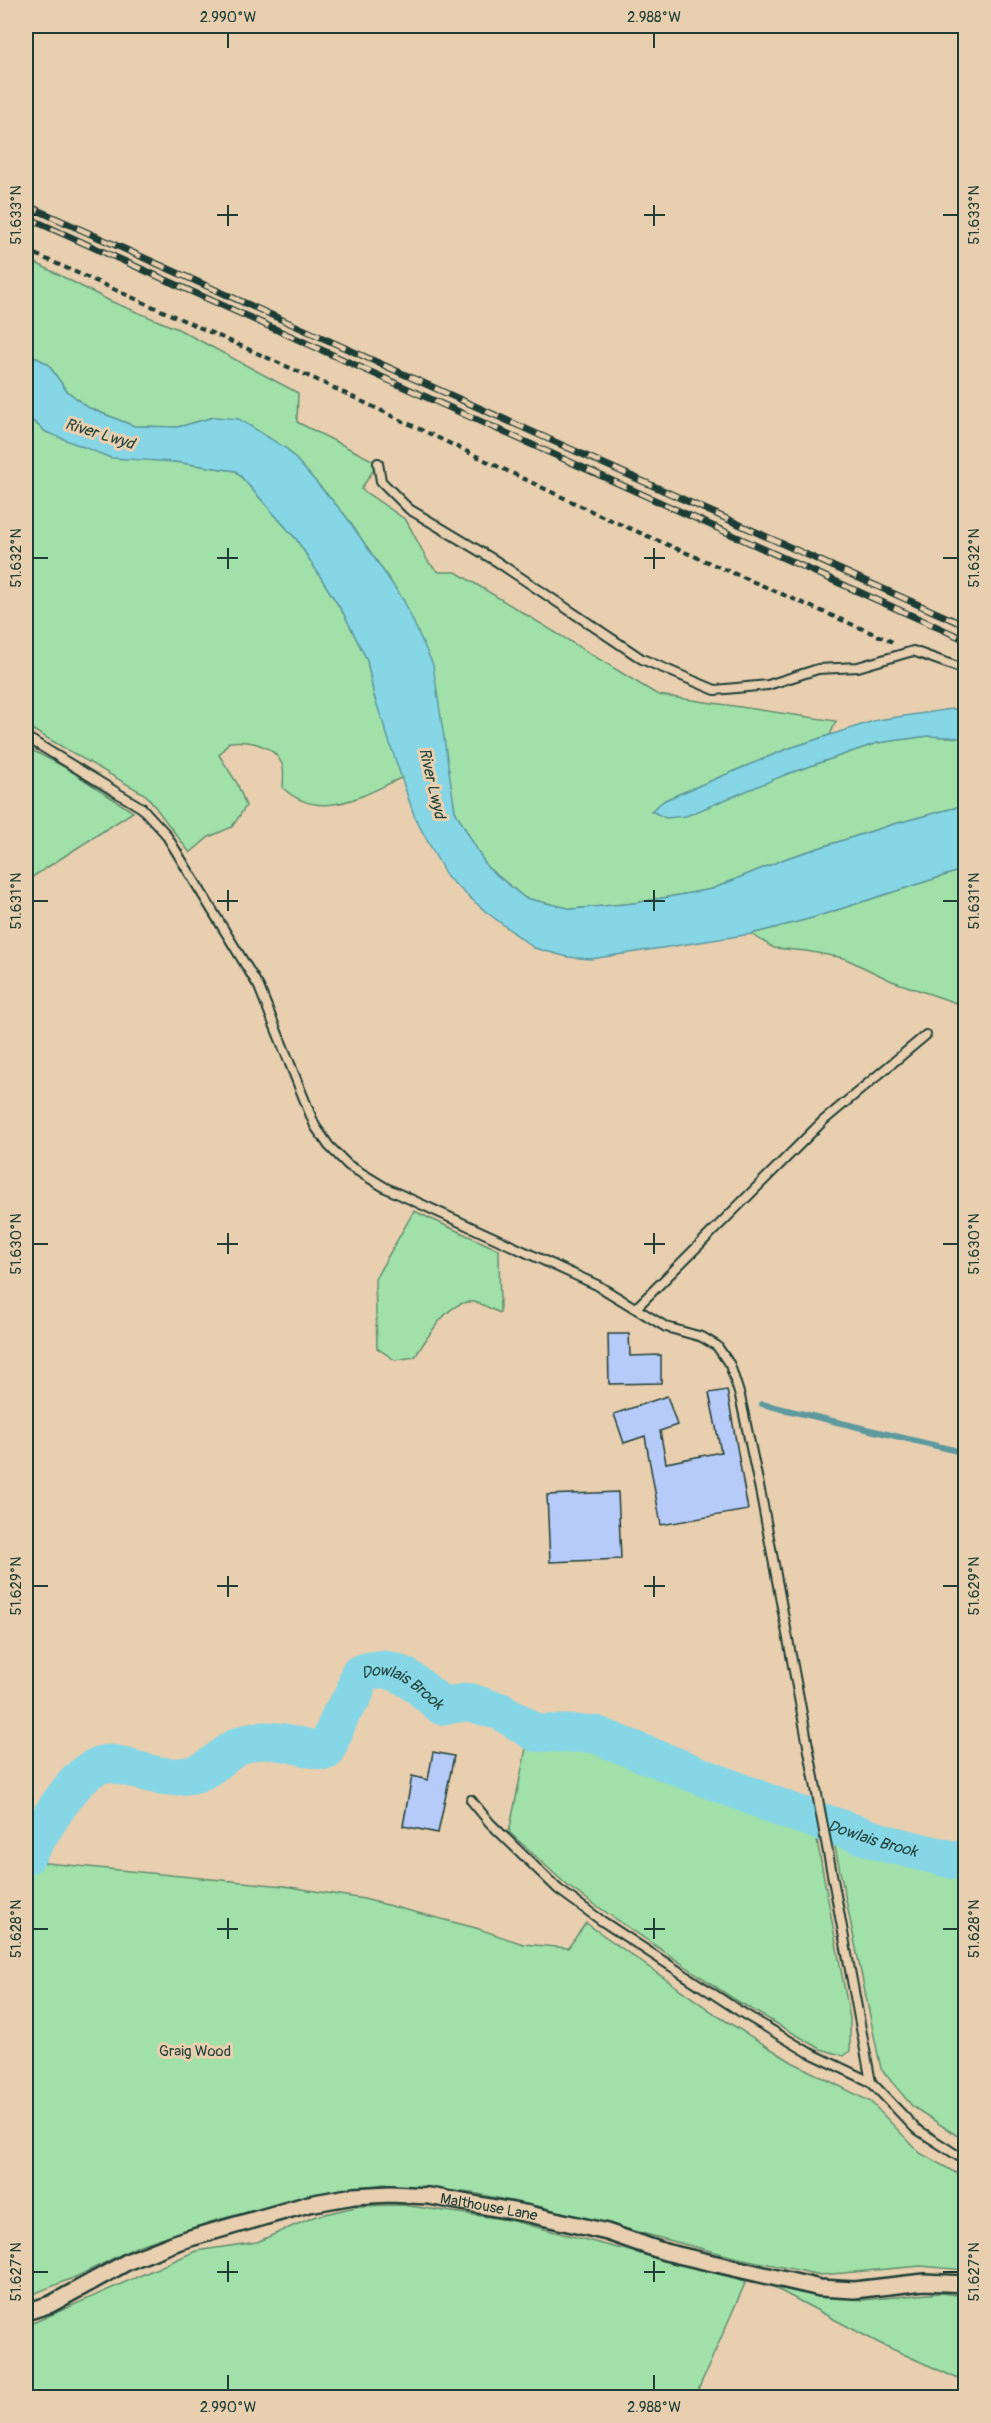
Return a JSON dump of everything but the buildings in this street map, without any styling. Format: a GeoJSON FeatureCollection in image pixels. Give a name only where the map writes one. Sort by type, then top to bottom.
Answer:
{"type":"FeatureCollection","features":[{"type":"Feature","properties":{"kind":"street","name":"Malthouse Lane"},"geometry":{"type":"LineString","coordinates":[[26,2312],[51,2304],[129,2261],[180,2241],[309,2204],[390,2193],[429,2196],[530,2214],[607,2232],[665,2252],[820,2288],[854,2290],[924,2282],[966,2284]]}},
{"type":"Feature","properties":{"kind":"lane"},"geometry":{"type":"LineString","coordinates":[[378,463],[381,481],[409,509],[496,561],[642,659],[715,690],[768,685],[818,669],[858,667],[913,651],[966,670]]}},
{"type":"Feature","properties":{"kind":"lane"},"geometry":{"type":"LineString","coordinates":[[26,736],[142,808],[165,833],[259,987],[315,1126],[328,1146],[348,1166],[386,1188],[597,1285],[666,1327],[702,1337],[717,1346],[729,1365],[740,1396],[761,1495],[871,2082]]}},
{"type":"Feature","properties":{"kind":"lane"},"geometry":{"type":"LineString","coordinates":[[636,1308],[823,1121],[926,1035]]}},
{"type":"Feature","properties":{"kind":"lane"},"geometry":{"type":"LineString","coordinates":[[471,1800],[490,1823],[558,1889],[602,1921],[741,2012],[808,2052],[871,2082],[915,2128],[966,2161]]}},
{"type":"Feature","properties":{"kind":"path"},"geometry":{"type":"LineString","coordinates":[[26,250],[315,379],[608,519],[853,623],[913,651]]}},
{"type":"Feature","properties":{"kind":"green space"},"geometry":{"type":"Polygon","coordinates":[[[26,258],[110,301],[178,329],[298,393],[297,422],[378,463],[361,489],[406,520],[429,563],[439,572],[456,572],[658,695],[836,721],[830,735],[787,749],[665,800],[651,812],[787,774],[877,743],[928,736],[965,738],[965,805],[894,824],[787,858],[712,889],[635,903],[572,909],[525,898],[487,867],[455,811],[448,774],[404,601],[345,515],[287,449],[214,417],[178,427],[134,426],[87,407],[66,390],[48,364],[26,352],[26,258]]]}},
{"type":"Feature","properties":{"kind":"green space"},"geometry":{"type":"Polygon","coordinates":[[[26,415],[46,432],[175,462],[236,471],[297,540],[344,614],[367,660],[374,696],[403,777],[358,798],[327,805],[312,804],[297,798],[283,788],[283,766],[273,752],[252,743],[229,742],[219,755],[237,783],[246,806],[232,827],[209,837],[190,853],[146,795],[26,726],[26,415]]]}},
{"type":"Feature","properties":{"kind":"green space"},"geometry":{"type":"Polygon","coordinates":[[[26,747],[68,769],[133,812],[26,881],[26,747]]]}},
{"type":"Feature","properties":{"kind":"green space"},"geometry":{"type":"Polygon","coordinates":[[[965,869],[965,1006],[892,981],[844,958],[774,948],[751,934],[812,918],[965,869]]]}},
{"type":"Feature","properties":{"kind":"green space"},"geometry":{"type":"Polygon","coordinates":[[[414,1211],[499,1250],[500,1313],[474,1302],[464,1303],[447,1313],[439,1321],[415,1357],[395,1360],[377,1348],[375,1279],[414,1211]]]}},
{"type":"Feature","properties":{"kind":"green space"},"geometry":{"type":"Polygon","coordinates":[[[530,1729],[536,1733],[594,1734],[813,1819],[850,2018],[850,2051],[844,2056],[821,2049],[734,1999],[569,1887],[509,1832],[530,1729]]]}},
{"type":"Feature","properties":{"kind":"green space"},"geometry":{"type":"Polygon","coordinates":[[[830,1823],[885,1843],[965,1863],[965,2141],[912,2106],[881,2069],[830,1823]]]}},
{"type":"Feature","properties":{"kind":"green space","name":"Graig Wood"},"geometry":{"type":"Polygon","coordinates":[[[26,1861],[284,1886],[364,1899],[476,1928],[523,1944],[568,1948],[586,1923],[718,2016],[792,2062],[871,2102],[920,2153],[965,2178],[965,2270],[921,2266],[821,2275],[734,2257],[545,2208],[473,2193],[384,2184],[332,2191],[217,2220],[140,2245],[80,2275],[26,2297],[26,1861]]]}},
{"type":"Feature","properties":{"kind":"green space"},"geometry":{"type":"Polygon","coordinates":[[[402,2205],[509,2220],[746,2281],[695,2397],[26,2397],[26,2326],[196,2251],[257,2242],[316,2216],[360,2206],[402,2205]]]}},
{"type":"Feature","properties":{"kind":"green space"},"geometry":{"type":"Polygon","coordinates":[[[775,2288],[862,2300],[940,2293],[965,2296],[965,2382],[879,2343],[775,2288]]]}},
{"type":"Feature","properties":{"kind":"water","name":"River Lwyd"},"geometry":{"type":"Polygon","coordinates":[[[26,352],[48,364],[66,390],[87,407],[134,426],[178,427],[214,417],[239,419],[287,449],[345,515],[404,601],[433,665],[455,811],[487,867],[525,898],[572,909],[635,903],[712,889],[787,858],[894,824],[965,805],[965,869],[812,918],[751,934],[591,959],[568,957],[534,948],[485,911],[447,877],[415,818],[374,696],[367,660],[344,614],[297,540],[236,471],[175,462],[111,458],[46,432],[26,415],[26,352]]]}},
{"type":"Feature","properties":{"kind":"water"},"geometry":{"type":"Polygon","coordinates":[[[952,709],[965,710],[965,738],[928,736],[877,743],[787,774],[686,816],[666,818],[651,811],[665,800],[787,749],[877,720],[952,709]]]}},
{"type":"Feature","properties":{"kind":"waterway"},"geometry":{"type":"LineString","coordinates":[[762,1404],[966,1453]]}},
{"type":"Feature","properties":{"kind":"waterway","name":"Dowlais Brook"},"geometry":{"type":"LineString","coordinates":[[26,1856],[63,1798],[88,1772],[101,1765],[114,1764],[170,1777],[197,1773],[235,1748],[262,1740],[326,1751],[341,1714],[355,1693],[359,1674],[372,1670],[384,1670],[394,1672],[414,1682],[442,1706],[469,1702],[502,1712],[536,1733],[594,1734],[789,1811],[885,1843],[966,1863]]}},
{"type":"Feature","properties":{"kind":"railway"},"geometry":{"type":"LineString","coordinates":[[26,205],[966,626]]}},
{"type":"Feature","properties":{"kind":"railway"},"geometry":{"type":"LineString","coordinates":[[26,217],[966,640]]}}]}
